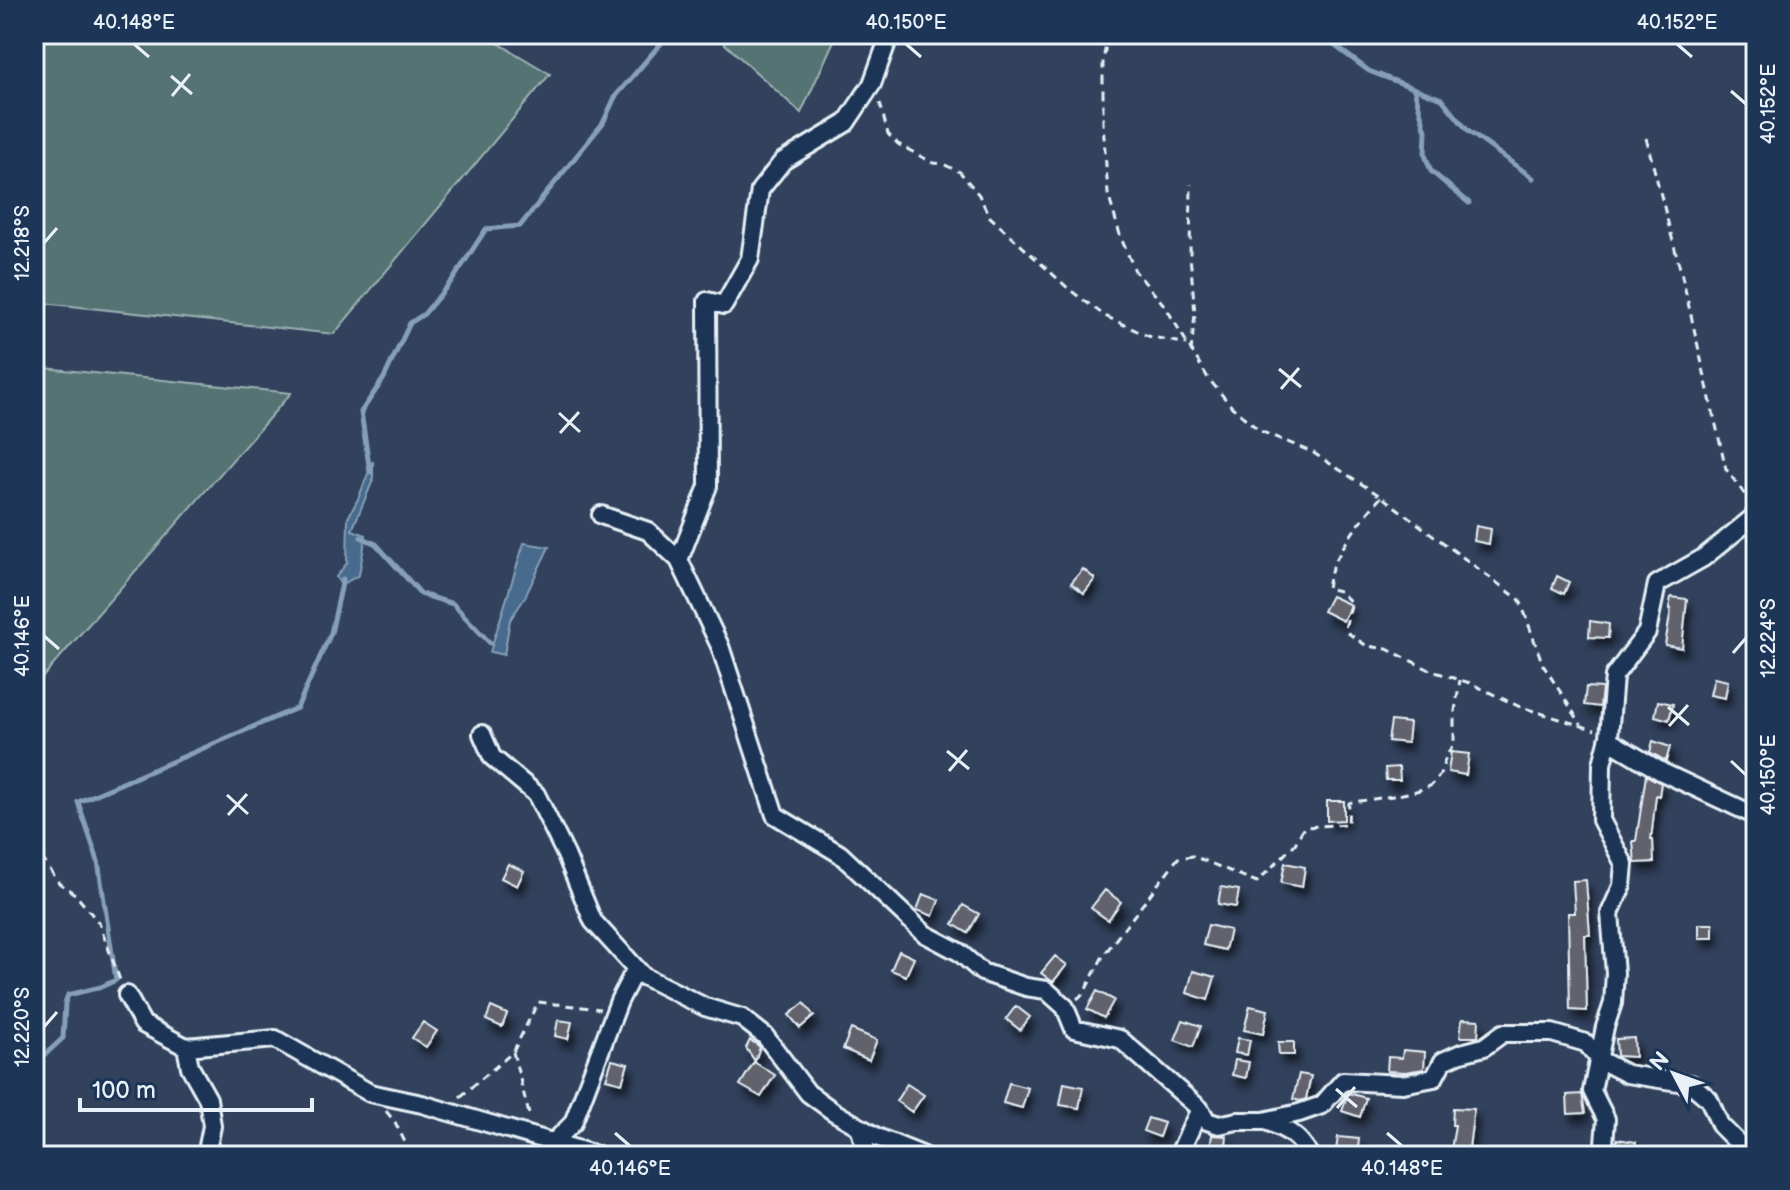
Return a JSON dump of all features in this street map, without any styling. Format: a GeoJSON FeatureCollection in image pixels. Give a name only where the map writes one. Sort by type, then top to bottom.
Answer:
{"type":"FeatureCollection","features":[{"type":"Feature","properties":{"kind":"street"},"geometry":{"type":"LineString","coordinates":[[679,560],[708,486],[707,301],[724,305],[750,259],[760,190],[783,161],[846,123],[872,84],[890,34]]}},
{"type":"Feature","properties":{"kind":"street"},"geometry":{"type":"LineString","coordinates":[[1603,1156],[1606,1119],[1592,1091],[1613,1003],[1615,973],[1610,913],[1622,886],[1624,864],[1601,820],[1602,764],[1608,738],[1614,676],[1647,632],[1657,584],[1703,558],[1756,513]]}},
{"type":"Feature","properties":{"kind":"street"},"geometry":{"type":"LineString","coordinates":[[601,515],[648,531],[679,560],[720,646],[775,815],[840,854],[925,934],[959,952],[982,972],[1026,987],[1046,990],[1065,1007],[1074,1029],[1120,1039],[1200,1109],[1207,1121],[1219,1125],[1264,1121],[1322,1105],[1343,1081],[1403,1084],[1434,1078],[1443,1061],[1484,1047],[1503,1033],[1552,1033],[1586,1043],[1600,1060],[1627,1074],[1691,1084],[1709,1099],[1720,1125],[1751,1156]]}},
{"type":"Feature","properties":{"kind":"street"},"geometry":{"type":"LineString","coordinates":[[482,734],[492,757],[536,794],[593,921],[643,976],[705,1007],[742,1018],[765,1036],[808,1093],[859,1127],[913,1154]]}},
{"type":"Feature","properties":{"kind":"street"},"geometry":{"type":"LineString","coordinates":[[1608,738],[1662,772],[1756,816]]}},
{"type":"Feature","properties":{"kind":"street"},"geometry":{"type":"LineString","coordinates":[[546,1146],[573,1123],[615,1010],[636,968]]}},
{"type":"Feature","properties":{"kind":"street"},"geometry":{"type":"LineString","coordinates":[[127,995],[143,1024],[186,1047],[275,1039],[370,1093],[445,1111],[546,1146],[600,1156]]}},
{"type":"Feature","properties":{"kind":"street"},"geometry":{"type":"LineString","coordinates":[[186,1047],[190,1067],[208,1099],[212,1126],[206,1156]]}},
{"type":"Feature","properties":{"kind":"street"},"geometry":{"type":"LineString","coordinates":[[1178,1156],[1200,1109]]}},
{"type":"Feature","properties":{"kind":"street"},"geometry":{"type":"LineString","coordinates":[[1264,1121],[1287,1129],[1303,1144],[1310,1156]]}},
{"type":"Feature","properties":{"kind":"street"},"geometry":{"type":"LineString","coordinates":[[859,1127],[868,1156]]}},
{"type":"Feature","properties":{"kind":"path"},"geometry":{"type":"LineString","coordinates":[[1108,34],[1103,61],[1108,194],[1135,271],[1165,306],[1219,393],[1260,431],[1312,452],[1382,497],[1520,600],[1543,665],[1581,724]]}},
{"type":"Feature","properties":{"kind":"path"},"geometry":{"type":"LineString","coordinates":[[872,84],[871,90],[883,109],[888,134],[898,144],[933,163],[960,172],[979,195],[989,216],[1070,290],[1105,316],[1148,336],[1187,344]]}},
{"type":"Feature","properties":{"kind":"path"},"geometry":{"type":"LineString","coordinates":[[1646,138],[1682,276],[1726,469],[1756,513]]}},
{"type":"Feature","properties":{"kind":"path"},"geometry":{"type":"LineString","coordinates":[[1191,184],[1190,255],[1195,314],[1191,352]]}},
{"type":"Feature","properties":{"kind":"path"},"geometry":{"type":"LineString","coordinates":[[1382,497],[1352,534],[1329,577],[1327,588],[1339,591],[1352,603],[1345,628],[1348,633],[1367,646],[1387,649],[1432,671],[1538,714],[1581,724],[1608,738]]}},
{"type":"Feature","properties":{"kind":"path"},"geometry":{"type":"LineString","coordinates":[[1065,1007],[1084,993],[1103,956],[1178,858],[1193,856],[1257,882],[1295,844],[1304,827],[1348,824],[1349,803],[1419,791],[1433,785],[1442,771],[1445,755],[1454,745],[1454,717],[1460,680]]}},
{"type":"Feature","properties":{"kind":"path"},"geometry":{"type":"LineString","coordinates":[[34,846],[59,883],[75,894],[99,923],[127,995]]}},
{"type":"Feature","properties":{"kind":"path"},"geometry":{"type":"LineString","coordinates":[[445,1111],[513,1052],[538,1002],[615,1010]]}},
{"type":"Feature","properties":{"kind":"path"},"geometry":{"type":"LineString","coordinates":[[513,1052],[546,1146]]}},
{"type":"Feature","properties":{"kind":"path"},"geometry":{"type":"LineString","coordinates":[[370,1093],[395,1122],[412,1156]]}},
{"type":"Feature","properties":{"kind":"green space"},"geometry":{"type":"Polygon","coordinates":[[[34,34],[483,34],[550,74],[334,334],[34,302],[34,34]]]}},
{"type":"Feature","properties":{"kind":"green space"},"geometry":{"type":"Polygon","coordinates":[[[714,34],[837,34],[801,113],[714,34]]]}},
{"type":"Feature","properties":{"kind":"green space"},"geometry":{"type":"Polygon","coordinates":[[[34,367],[291,393],[34,687],[34,367]]]}},
{"type":"Feature","properties":{"kind":"water"},"geometry":{"type":"Polygon","coordinates":[[[373,461],[373,480],[352,530],[366,535],[359,575],[341,585],[336,577],[347,563],[348,518],[373,461]]]}},
{"type":"Feature","properties":{"kind":"water"},"geometry":{"type":"Polygon","coordinates":[[[524,543],[549,547],[524,599],[510,620],[504,655],[490,652],[524,543]]]}},
{"type":"Feature","properties":{"kind":"building"},"geometry":{"type":"Polygon","coordinates":[[[1476,526],[1491,529],[1489,544],[1474,541],[1476,526]]]}},
{"type":"Feature","properties":{"kind":"building"},"geometry":{"type":"Polygon","coordinates":[[[1083,569],[1095,579],[1084,593],[1071,583],[1083,569]]]}},
{"type":"Feature","properties":{"kind":"building"},"geometry":{"type":"Polygon","coordinates":[[[1557,576],[1569,582],[1564,594],[1552,588],[1557,576]]]}},
{"type":"Feature","properties":{"kind":"building"},"geometry":{"type":"Polygon","coordinates":[[[1331,596],[1351,605],[1343,621],[1323,611],[1331,596]]]}},
{"type":"Feature","properties":{"kind":"building"},"geometry":{"type":"Polygon","coordinates":[[[1671,597],[1687,599],[1682,648],[1665,645],[1671,597]]]}},
{"type":"Feature","properties":{"kind":"building"},"geometry":{"type":"Polygon","coordinates":[[[1590,621],[1609,624],[1608,638],[1589,637],[1590,621]]]}},
{"type":"Feature","properties":{"kind":"building"},"geometry":{"type":"Polygon","coordinates":[[[1714,678],[1728,681],[1725,698],[1710,695],[1714,678]]]}},
{"type":"Feature","properties":{"kind":"building"},"geometry":{"type":"Polygon","coordinates":[[[1586,687],[1602,688],[1600,707],[1584,705],[1586,687]]]}},
{"type":"Feature","properties":{"kind":"building"},"geometry":{"type":"Polygon","coordinates":[[[1658,701],[1673,704],[1669,720],[1655,716],[1658,701]]]}},
{"type":"Feature","properties":{"kind":"building"},"geometry":{"type":"Polygon","coordinates":[[[1391,721],[1409,723],[1407,743],[1388,741],[1391,721]]]}},
{"type":"Feature","properties":{"kind":"building"},"geometry":{"type":"Polygon","coordinates":[[[1653,741],[1670,747],[1666,761],[1650,752],[1653,741]]]}},
{"type":"Feature","properties":{"kind":"building"},"geometry":{"type":"Polygon","coordinates":[[[1451,752],[1469,754],[1466,775],[1448,772],[1451,752]]]}},
{"type":"Feature","properties":{"kind":"building"},"geometry":{"type":"Polygon","coordinates":[[[1399,767],[1400,780],[1386,780],[1385,768],[1399,767]]]}},
{"type":"Feature","properties":{"kind":"building"},"geometry":{"type":"Polygon","coordinates":[[[1646,775],[1661,783],[1659,796],[1656,795],[1651,840],[1654,862],[1635,863],[1633,841],[1636,841],[1646,775]]]}},
{"type":"Feature","properties":{"kind":"building"},"geometry":{"type":"Polygon","coordinates":[[[1327,801],[1344,801],[1344,820],[1327,821],[1327,801]]]}},
{"type":"Feature","properties":{"kind":"building"},"geometry":{"type":"Polygon","coordinates":[[[1285,863],[1305,867],[1302,887],[1281,883],[1285,863]]]}},
{"type":"Feature","properties":{"kind":"building"},"geometry":{"type":"Polygon","coordinates":[[[508,864],[524,871],[517,886],[501,878],[508,864]]]}},
{"type":"Feature","properties":{"kind":"building"},"geometry":{"type":"Polygon","coordinates":[[[1586,880],[1590,935],[1585,935],[1587,1011],[1570,1010],[1568,913],[1575,913],[1573,881],[1586,880]]]}},
{"type":"Feature","properties":{"kind":"building"},"geometry":{"type":"Polygon","coordinates":[[[1221,887],[1239,890],[1236,907],[1218,904],[1221,887]]]}},
{"type":"Feature","properties":{"kind":"building"},"geometry":{"type":"Polygon","coordinates":[[[1105,890],[1121,902],[1108,920],[1091,908],[1105,890]]]}},
{"type":"Feature","properties":{"kind":"building"},"geometry":{"type":"Polygon","coordinates":[[[923,894],[939,900],[933,916],[917,910],[923,894]]]}},
{"type":"Feature","properties":{"kind":"building"},"geometry":{"type":"Polygon","coordinates":[[[963,905],[979,914],[968,933],[953,924],[963,905]]]}},
{"type":"Feature","properties":{"kind":"building"},"geometry":{"type":"Polygon","coordinates":[[[1699,924],[1713,924],[1713,938],[1699,938],[1699,924]]]}},
{"type":"Feature","properties":{"kind":"building"},"geometry":{"type":"Polygon","coordinates":[[[1208,925],[1230,930],[1225,950],[1203,945],[1208,925]]]}},
{"type":"Feature","properties":{"kind":"building"},"geometry":{"type":"Polygon","coordinates":[[[899,951],[914,958],[906,976],[891,970],[899,951]]]}},
{"type":"Feature","properties":{"kind":"building"},"geometry":{"type":"Polygon","coordinates":[[[1055,956],[1067,965],[1053,982],[1041,973],[1055,956]]]}},
{"type":"Feature","properties":{"kind":"building"},"geometry":{"type":"Polygon","coordinates":[[[1193,971],[1215,977],[1208,1000],[1187,993],[1193,971]]]}},
{"type":"Feature","properties":{"kind":"building"},"geometry":{"type":"Polygon","coordinates":[[[1097,991],[1114,1000],[1104,1018],[1087,1009],[1097,991]]]}},
{"type":"Feature","properties":{"kind":"building"},"geometry":{"type":"Polygon","coordinates":[[[804,1003],[814,1016],[800,1028],[789,1015],[804,1003]]]}},
{"type":"Feature","properties":{"kind":"building"},"geometry":{"type":"Polygon","coordinates":[[[1016,1006],[1030,1017],[1020,1030],[1006,1019],[1016,1006]]]}},
{"type":"Feature","properties":{"kind":"building"},"geometry":{"type":"Polygon","coordinates":[[[1250,1006],[1268,1010],[1263,1034],[1244,1030],[1250,1006]]]}},
{"type":"Feature","properties":{"kind":"building"},"geometry":{"type":"Polygon","coordinates":[[[491,1007],[507,1014],[502,1027],[486,1020],[491,1007]]]}},
{"type":"Feature","properties":{"kind":"building"},"geometry":{"type":"Polygon","coordinates":[[[1462,1019],[1479,1020],[1478,1037],[1460,1037],[1462,1019]]]}},
{"type":"Feature","properties":{"kind":"building"},"geometry":{"type":"Polygon","coordinates":[[[558,1020],[572,1022],[568,1039],[555,1036],[558,1020]]]}},
{"type":"Feature","properties":{"kind":"building"},"geometry":{"type":"Polygon","coordinates":[[[1183,1020],[1201,1026],[1193,1047],[1175,1040],[1183,1020]]]}},
{"type":"Feature","properties":{"kind":"building"},"geometry":{"type":"Polygon","coordinates":[[[423,1022],[437,1031],[426,1047],[412,1038],[423,1022]]]}},
{"type":"Feature","properties":{"kind":"building"},"geometry":{"type":"Polygon","coordinates":[[[851,1029],[877,1040],[869,1060],[843,1049],[851,1029]]]}},
{"type":"Feature","properties":{"kind":"building"},"geometry":{"type":"Polygon","coordinates":[[[1238,1038],[1250,1040],[1247,1055],[1235,1053],[1238,1038]]]}},
{"type":"Feature","properties":{"kind":"building"},"geometry":{"type":"Polygon","coordinates":[[[1634,1038],[1635,1057],[1617,1056],[1616,1039],[1634,1038]]]}},
{"type":"Feature","properties":{"kind":"building"},"geometry":{"type":"Polygon","coordinates":[[[750,1040],[760,1047],[755,1061],[746,1048],[750,1040]]]}},
{"type":"Feature","properties":{"kind":"building"},"geometry":{"type":"Polygon","coordinates":[[[1278,1042],[1294,1042],[1294,1055],[1279,1055],[1278,1042]]]}},
{"type":"Feature","properties":{"kind":"building"},"geometry":{"type":"Polygon","coordinates":[[[1403,1050],[1425,1052],[1424,1069],[1387,1071],[1388,1057],[1402,1058],[1403,1050]]]}},
{"type":"Feature","properties":{"kind":"building"},"geometry":{"type":"Polygon","coordinates":[[[612,1060],[628,1064],[622,1083],[606,1079],[612,1060]]]}},
{"type":"Feature","properties":{"kind":"building"},"geometry":{"type":"Polygon","coordinates":[[[1235,1060],[1249,1062],[1246,1078],[1232,1075],[1235,1060]]]}},
{"type":"Feature","properties":{"kind":"building"},"geometry":{"type":"Polygon","coordinates":[[[754,1062],[775,1075],[761,1097],[740,1085],[754,1062]]]}},
{"type":"Feature","properties":{"kind":"building"},"geometry":{"type":"Polygon","coordinates":[[[1299,1074],[1311,1076],[1306,1099],[1300,1101],[1293,1099],[1299,1074]]]}},
{"type":"Feature","properties":{"kind":"building"},"geometry":{"type":"Polygon","coordinates":[[[1009,1083],[1028,1088],[1022,1108],[1003,1103],[1009,1083]]]}},
{"type":"Feature","properties":{"kind":"building"},"geometry":{"type":"Polygon","coordinates":[[[1064,1083],[1083,1087],[1079,1108],[1060,1105],[1064,1083]]]}},
{"type":"Feature","properties":{"kind":"building"},"geometry":{"type":"Polygon","coordinates":[[[907,1084],[924,1095],[912,1112],[896,1101],[907,1084]]]}},
{"type":"Feature","properties":{"kind":"building"},"geometry":{"type":"Polygon","coordinates":[[[1348,1093],[1366,1098],[1360,1117],[1342,1111],[1348,1093]]]}},
{"type":"Feature","properties":{"kind":"building"},"geometry":{"type":"Polygon","coordinates":[[[1582,1094],[1585,1113],[1568,1114],[1567,1095],[1582,1094]]]}},
{"type":"Feature","properties":{"kind":"building"},"geometry":{"type":"Polygon","coordinates":[[[1453,1108],[1474,1109],[1468,1156],[1450,1156],[1455,1125],[1452,1125],[1453,1108]]]}},
{"type":"Feature","properties":{"kind":"building"},"geometry":{"type":"Polygon","coordinates":[[[1148,1118],[1164,1123],[1159,1137],[1143,1131],[1148,1118]]]}},
{"type":"Feature","properties":{"kind":"building"},"geometry":{"type":"Polygon","coordinates":[[[1212,1135],[1227,1136],[1225,1155],[1209,1154],[1212,1135]]]}},
{"type":"Feature","properties":{"kind":"building"},"geometry":{"type":"Polygon","coordinates":[[[1338,1137],[1359,1139],[1357,1156],[1335,1156],[1338,1137]]]}},
{"type":"Feature","properties":{"kind":"building"},"geometry":{"type":"Polygon","coordinates":[[[1617,1139],[1636,1142],[1633,1156],[1614,1156],[1617,1139]]]}},
{"type":"Feature","properties":{"kind":"waterway"},"geometry":{"type":"LineString","coordinates":[[370,472],[361,412],[384,378],[410,323],[424,314],[454,278],[486,229],[520,226],[603,123],[615,97],[669,34]]}},
{"type":"Feature","properties":{"kind":"waterway"},"geometry":{"type":"LineString","coordinates":[[1328,34],[1334,45],[1369,71],[1442,99],[1468,131],[1533,178]]}},
{"type":"Feature","properties":{"kind":"waterway"},"geometry":{"type":"LineString","coordinates":[[1414,89],[1426,131],[1425,155],[1431,171],[1469,203]]}},
{"type":"Feature","properties":{"kind":"waterway"},"geometry":{"type":"LineString","coordinates":[[361,537],[376,544],[421,594],[453,604],[490,643]]}},
{"type":"Feature","properties":{"kind":"waterway"},"geometry":{"type":"LineString","coordinates":[[34,1065],[63,1038],[68,995],[116,980],[98,861],[78,802],[297,708],[331,633],[343,579]]}}]}
